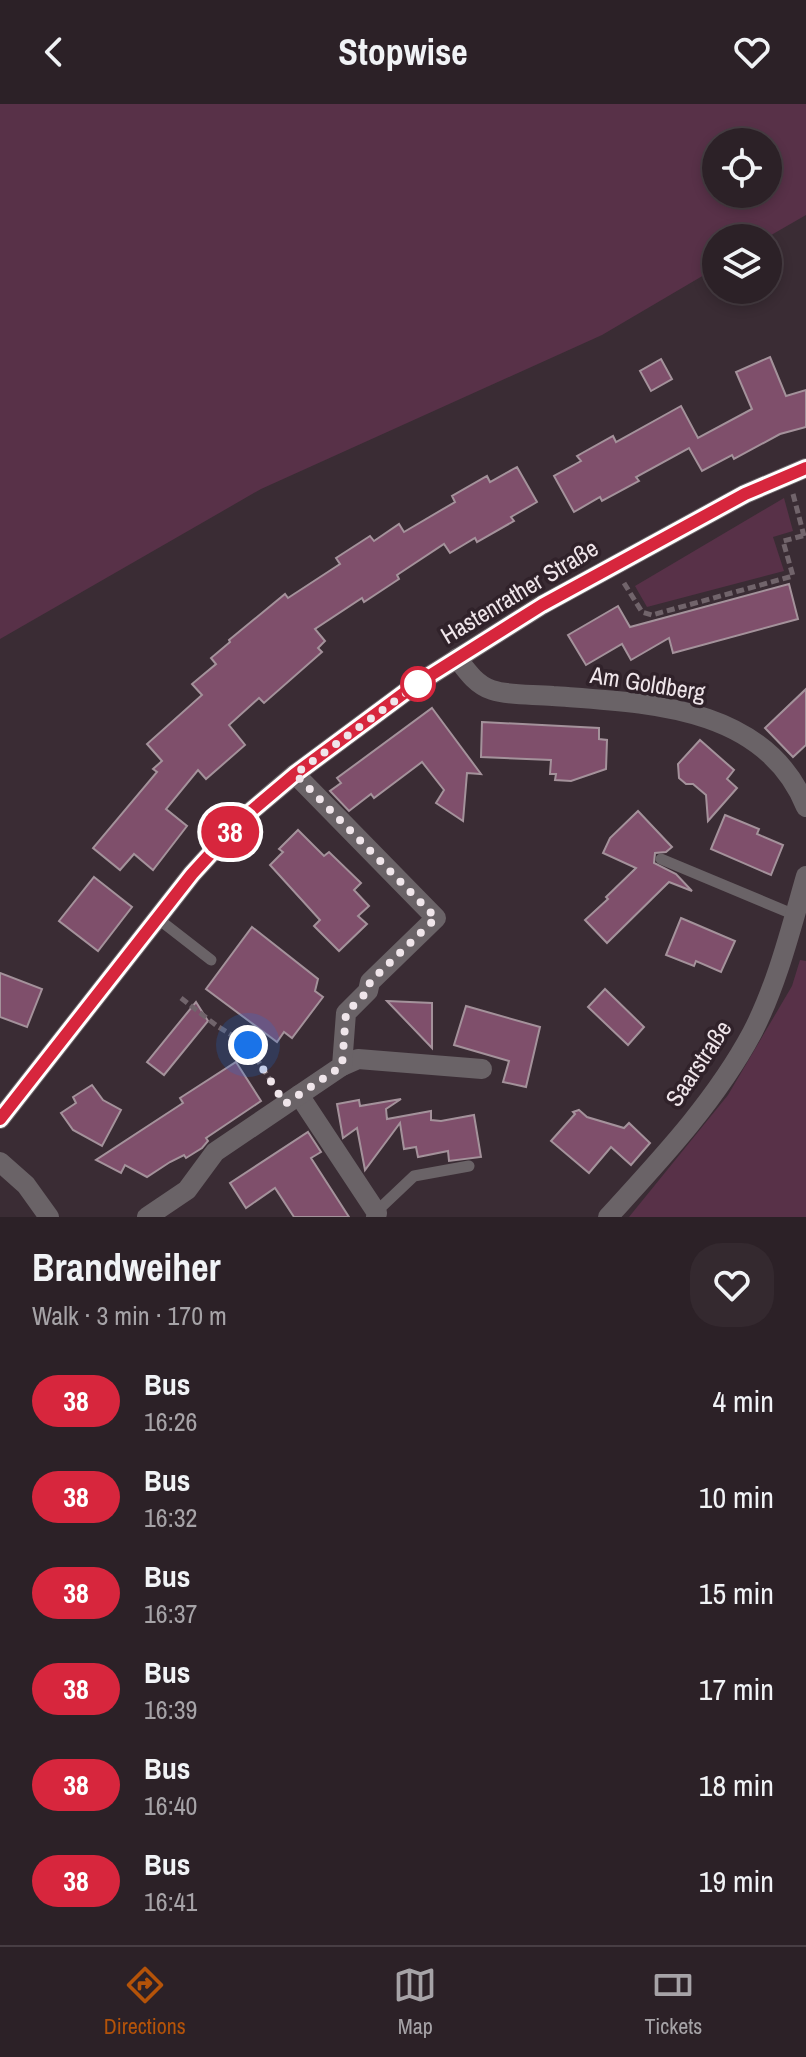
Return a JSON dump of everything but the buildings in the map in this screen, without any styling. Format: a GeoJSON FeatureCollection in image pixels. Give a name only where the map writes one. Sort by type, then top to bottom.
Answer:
{"type":"FeatureCollection","features":[{"type":"Feature","properties":{"kind":"street","name":"Hastenrather Straße"},"geometry":{"type":"LineString","coordinates":[[0,1119],[192,874],[243,818],[295,774],[457,658],[542,605],[745,494],[806,468]]}},
{"type":"Feature","properties":{"kind":"street","name":"Am Goldberg"},"geometry":{"type":"LineString","coordinates":[[457,658],[473,678],[493,691],[682,710],[725,724],[767,751],[793,783],[806,807]]}},
{"type":"Feature","properties":{"kind":"street"},"geometry":{"type":"LineString","coordinates":[[295,774],[436,918],[370,982],[368,991],[346,1013],[342,1066]]}},
{"type":"Feature","properties":{"kind":"street","name":"Saarstraße"},"geometry":{"type":"LineString","coordinates":[[608,1217],[706,1104],[752,1032],[806,876]]}},
{"type":"Feature","properties":{"kind":"street"},"geometry":{"type":"LineString","coordinates":[[147,1217],[187,1190],[215,1152],[342,1066],[358,1059],[443,1063],[482,1069]]}},
{"type":"Feature","properties":{"kind":"street"},"geometry":{"type":"LineString","coordinates":[[292,1099],[376,1214]]}},
{"type":"Feature","properties":{"kind":"street"},"geometry":{"type":"LineString","coordinates":[[0,1162],[26,1185],[49,1217]]}},
{"type":"Feature","properties":{"kind":"lane"},"geometry":{"type":"LineString","coordinates":[[661,859],[795,915]]}},
{"type":"Feature","properties":{"kind":"lane"},"geometry":{"type":"LineString","coordinates":[[157,918],[211,960]]}},
{"type":"Feature","properties":{"kind":"lane"},"geometry":{"type":"LineString","coordinates":[[376,1214],[414,1176],[469,1166]]}},
{"type":"Feature","properties":{"kind":"path"},"geometry":{"type":"LineString","coordinates":[[626,586],[642,612],[652,615],[793,576],[783,541],[805,536],[801,523]]}},
{"type":"Feature","properties":{"kind":"path"},"geometry":{"type":"LineString","coordinates":[[181,998],[248,1045],[292,1099]]}},
{"type":"Feature","properties":{"kind":"shaded area"},"geometry":{"type":"Polygon","coordinates":[[[0,104],[806,104],[806,215],[782,229],[782,224],[702,224],[702,276],[602,335],[261,489],[0,639],[0,104]]]}},
{"type":"Feature","properties":{"kind":"shaded area"},"geometry":{"type":"Polygon","coordinates":[[[784,498],[793,531],[773,537],[784,571],[647,607],[635,586],[784,498]]]}},
{"type":"Feature","properties":{"kind":"shaded area"},"geometry":{"type":"Polygon","coordinates":[[[800,960],[806,961],[806,1217],[629,1217],[728,1095],[792,986],[800,960]]]}},
{"type":"Feature","properties":{"kind":"bus line","name":"38"},"geometry":{"type":"LineString","coordinates":[[0,1119],[192,874],[243,818],[295,774],[415,685],[542,605],[745,494],[806,468]]}},
{"type":"Feature","properties":{"kind":"route"},"geometry":{"type":"LineString","coordinates":[[248,1045],[285,1104],[342,1066],[346,1013],[368,991],[370,982],[436,918],[295,774],[418,684]]}}]}
